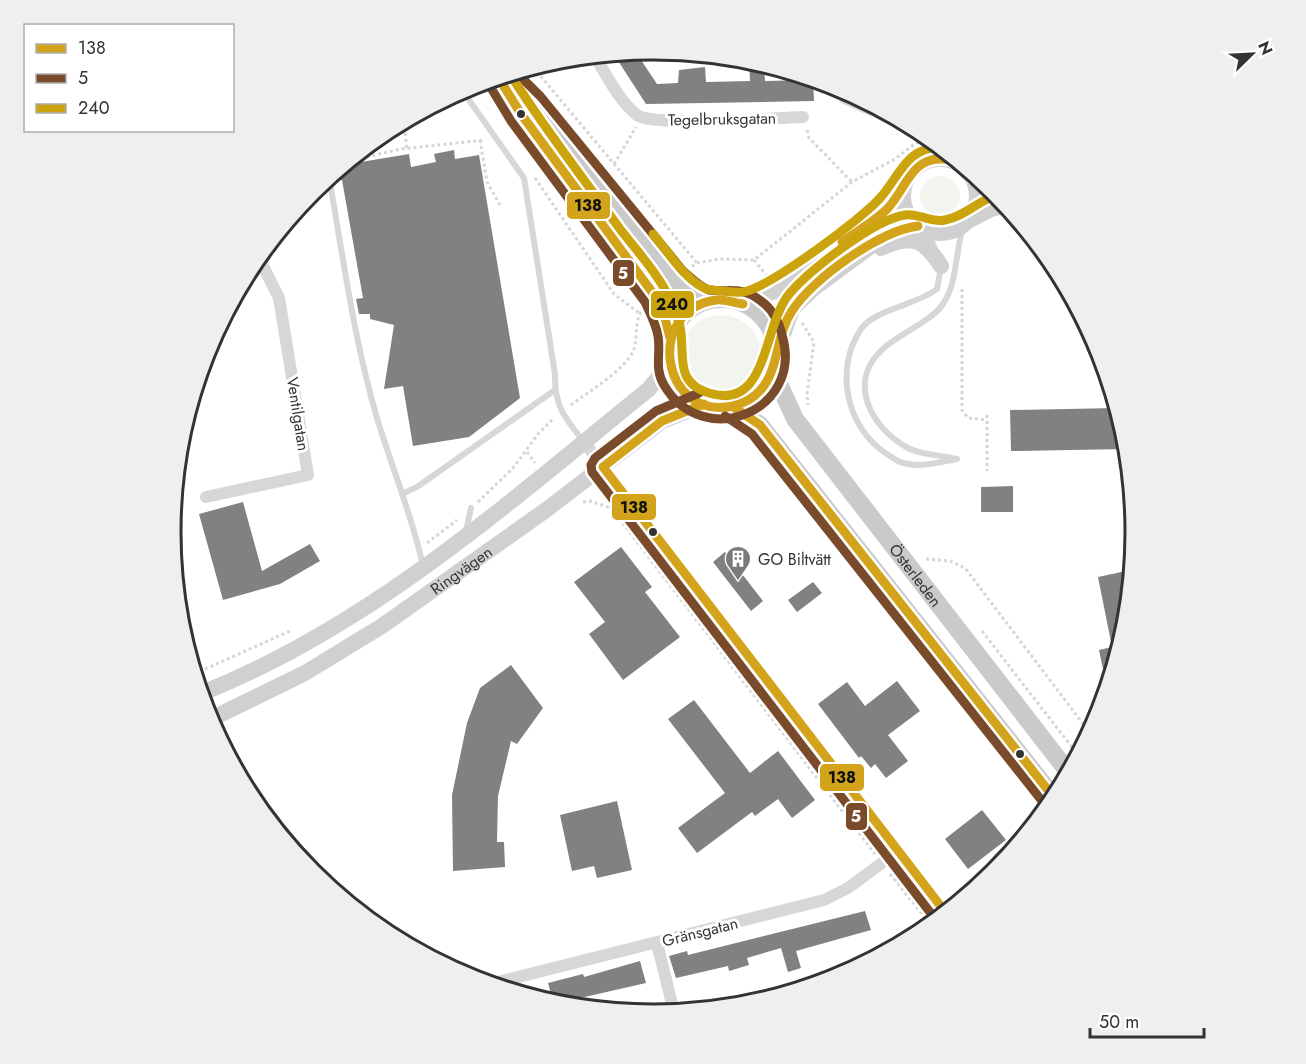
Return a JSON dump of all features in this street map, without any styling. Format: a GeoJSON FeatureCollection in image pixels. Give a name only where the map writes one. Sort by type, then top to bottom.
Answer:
{"type":"FeatureCollection","features":[{"type":"Feature","properties":{"kind":"main road"},"geometry":{"type":"LineString","coordinates":[[510,82],[532,105],[675,280],[705,302]]}},
{"type":"Feature","properties":{"kind":"main road"},"geometry":{"type":"LineString","coordinates":[[503,85],[521,114],[655,296],[664,314],[670,338],[669,364],[681,389],[704,404],[732,406],[743,403],[761,390],[774,363],[792,309],[814,288],[890,232],[922,228],[948,232],[995,207]]}},
{"type":"Feature","properties":{"kind":"main road"},"geometry":{"type":"LineString","coordinates":[[743,304],[777,290],[888,207],[913,170],[929,160],[941,159]]}},
{"type":"Feature","properties":{"kind":"main road"},"geometry":{"type":"LineString","coordinates":[[904,186],[903,199],[906,211],[922,228]]}},
{"type":"Feature","properties":{"kind":"main road"},"geometry":{"type":"LineString","coordinates":[[965,223],[977,200],[974,186]]}},
{"type":"Feature","properties":{"kind":"main road"},"geometry":{"type":"LineString","coordinates":[[814,288],[836,280],[879,249],[898,241],[920,242],[930,250],[941,266]]}},
{"type":"Feature","properties":{"kind":"main road"},"geometry":{"type":"LineString","coordinates":[[670,338],[683,316],[705,302],[728,300],[743,304],[756,312],[766,324],[773,338],[774,363]]}},
{"type":"Feature","properties":{"kind":"main road","name":"Österleden"},"geometry":{"type":"LineString","coordinates":[[774,363],[795,419],[1063,766]]}},
{"type":"Feature","properties":{"kind":"main road","name":"Ringvägen"},"geometry":{"type":"LineString","coordinates":[[208,690],[298,650],[423,569],[464,539],[649,389],[669,364]]}},
{"type":"Feature","properties":{"kind":"main road","name":"Ringvägen"},"geometry":{"type":"LineString","coordinates":[[218,716],[305,673],[382,626],[561,499],[662,421],[704,404]]}},
{"type":"Feature","properties":{"kind":"main road","name":"Österleden"},"geometry":{"type":"LineString","coordinates":[[732,406],[760,425],[1048,790]]}},
{"type":"Feature","properties":{"kind":"street"},"geometry":{"type":"LineString","coordinates":[[600,63],[630,108],[640,117]]}},
{"type":"Feature","properties":{"kind":"street","name":"Tegelbruksgatan"},"geometry":{"type":"LineString","coordinates":[[640,117],[677,120],[803,117]]}},
{"type":"Feature","properties":{"kind":"street"},"geometry":{"type":"LineString","coordinates":[[929,160],[935,154]]}},
{"type":"Feature","properties":{"kind":"street","name":"Ventilgatan"},"geometry":{"type":"LineString","coordinates":[[206,497],[308,474],[279,298],[263,267]]}},
{"type":"Feature","properties":{"kind":"street"},"geometry":{"type":"LineString","coordinates":[[584,442],[940,906]]}},
{"type":"Feature","properties":{"kind":"street","name":"Gränsgatan"},"geometry":{"type":"LineString","coordinates":[[505,980],[824,900],[848,888],[898,851]]}},
{"type":"Feature","properties":{"kind":"street"},"geometry":{"type":"LineString","coordinates":[[657,943],[672,1003]]}},
{"type":"Feature","properties":{"kind":"lane"},"geometry":{"type":"LineString","coordinates":[[468,98],[524,178],[555,374],[555,390],[561,413],[584,442]]}},
{"type":"Feature","properties":{"kind":"lane"},"geometry":{"type":"LineString","coordinates":[[842,100],[869,113]]}},
{"type":"Feature","properties":{"kind":"lane"},"geometry":{"type":"LineString","coordinates":[[331,187],[361,352],[376,417],[402,494],[423,569]]}},
{"type":"Feature","properties":{"kind":"lane"},"geometry":{"type":"LineString","coordinates":[[922,228],[941,266],[937,289],[925,298],[887,312],[863,327],[851,349],[846,383],[851,409],[864,432],[879,449],[902,463],[931,464],[957,459],[910,449],[884,431],[869,410],[864,390],[870,361],[885,346],[942,306],[952,285],[955,259],[965,223]]}},
{"type":"Feature","properties":{"kind":"lane"},"geometry":{"type":"LineString","coordinates":[[402,494],[417,487],[555,390]]}},
{"type":"Feature","properties":{"kind":"lane"},"geometry":{"type":"LineString","coordinates":[[464,539],[471,508]]}},
{"type":"Feature","properties":{"kind":"path"},"geometry":{"type":"LineString","coordinates":[[539,74],[697,263],[731,258],[754,260],[852,182],[896,159],[919,143]]}},
{"type":"Feature","properties":{"kind":"path"},"geometry":{"type":"LineString","coordinates":[[614,164],[631,139],[640,117]]}},
{"type":"Feature","properties":{"kind":"path"},"geometry":{"type":"LineString","coordinates":[[803,117],[809,138],[852,182]]}},
{"type":"Feature","properties":{"kind":"path"},"geometry":{"type":"LineString","coordinates":[[405,133],[407,151]]}},
{"type":"Feature","properties":{"kind":"path"},"geometry":{"type":"LineString","coordinates":[[368,157],[401,149],[407,151],[480,140],[493,135]]}},
{"type":"Feature","properties":{"kind":"path"},"geometry":{"type":"LineString","coordinates":[[480,140],[487,182],[501,205]]}},
{"type":"Feature","properties":{"kind":"path"},"geometry":{"type":"LineString","coordinates":[[534,178],[614,294],[639,313]]}},
{"type":"Feature","properties":{"kind":"path"},"geometry":{"type":"LineString","coordinates":[[619,186],[626,178]]}},
{"type":"Feature","properties":{"kind":"path"},"geometry":{"type":"LineString","coordinates":[[640,212],[652,210]]}},
{"type":"Feature","properties":{"kind":"path"},"geometry":{"type":"LineString","coordinates":[[754,260],[777,290]]}},
{"type":"Feature","properties":{"kind":"path"},"geometry":{"type":"LineString","coordinates":[[962,281],[962,410],[968,418],[987,420]]}},
{"type":"Feature","properties":{"kind":"path"},"geometry":{"type":"LineString","coordinates":[[419,549],[471,508],[527,452],[538,434],[561,413],[627,361],[633,350],[639,313],[655,296]]}},
{"type":"Feature","properties":{"kind":"path"},"geometry":{"type":"LineString","coordinates":[[792,309],[814,342],[807,394],[808,409]]}},
{"type":"Feature","properties":{"kind":"path"},"geometry":{"type":"LineString","coordinates":[[987,415],[987,471]]}},
{"type":"Feature","properties":{"kind":"path"},"geometry":{"type":"LineString","coordinates":[[527,452],[543,475]]}},
{"type":"Feature","properties":{"kind":"path"},"geometry":{"type":"LineString","coordinates":[[561,499],[567,507],[590,501],[611,508],[925,917]]}},
{"type":"Feature","properties":{"kind":"path"},"geometry":{"type":"LineString","coordinates":[[919,551],[933,569]]}},
{"type":"Feature","properties":{"kind":"path"},"geometry":{"type":"LineString","coordinates":[[926,560],[950,561],[965,568],[1084,725]]}},
{"type":"Feature","properties":{"kind":"path"},"geometry":{"type":"LineString","coordinates":[[977,624],[1072,748]]}},
{"type":"Feature","properties":{"kind":"path"},"geometry":{"type":"LineString","coordinates":[[202,670],[293,630]]}},
{"type":"Feature","properties":{"kind":"shaded area"},"geometry":{"type":"Polygon","coordinates":[[[940,176],[948,177],[954,182],[959,188],[959,204],[954,210],[948,215],[940,216],[932,215],[926,210],[921,204],[920,196],[921,188],[926,182],[932,177],[940,176]]]}},
{"type":"Feature","properties":{"kind":"shaded area"},"geometry":{"type":"Polygon","coordinates":[[[721,315],[736,318],[749,327],[758,340],[761,355],[758,370],[749,383],[736,392],[721,395],[706,392],[693,383],[684,370],[681,355],[684,340],[693,327],[706,318],[721,315]]]}},
{"type":"Feature","properties":{"kind":"building"},"geometry":{"type":"Polygon","coordinates":[[[641,60],[657,84],[678,83],[679,70],[705,67],[706,82],[750,81],[750,70],[765,74],[765,81],[790,80],[813,88],[814,101],[646,104],[618,61],[641,60]]]}},
{"type":"Feature","properties":{"kind":"building"},"geometry":{"type":"Polygon","coordinates":[[[454,150],[455,159],[479,155],[520,398],[469,437],[413,446],[403,386],[384,389],[394,325],[370,319],[370,314],[359,314],[356,299],[363,298],[342,180],[339,180],[361,162],[409,154],[411,167],[436,162],[434,154],[454,150]]]}},
{"type":"Feature","properties":{"kind":"building"},"geometry":{"type":"Polygon","coordinates":[[[1108,408],[1118,449],[1011,451],[1010,410],[1108,408]]]}},
{"type":"Feature","properties":{"kind":"building"},"geometry":{"type":"Polygon","coordinates":[[[1013,486],[1013,512],[981,512],[981,487],[1013,486]]]}},
{"type":"Feature","properties":{"kind":"building"},"geometry":{"type":"Polygon","coordinates":[[[243,502],[262,571],[310,544],[320,561],[280,584],[223,600],[199,514],[243,502]]]}},
{"type":"Feature","properties":{"kind":"building"},"geometry":{"type":"Polygon","coordinates":[[[621,547],[652,587],[645,592],[680,637],[623,680],[589,634],[605,622],[574,582],[621,547]]]}},
{"type":"Feature","properties":{"kind":"building","name":"GO Biltvätt"},"geometry":{"type":"Polygon","coordinates":[[[725,552],[763,601],[751,611],[713,562],[725,552]]]}},
{"type":"Feature","properties":{"kind":"building"},"geometry":{"type":"Polygon","coordinates":[[[1123,572],[1111,644],[1098,577],[1123,572]]]}},
{"type":"Feature","properties":{"kind":"building"},"geometry":{"type":"Polygon","coordinates":[[[813,582],[822,593],[797,612],[788,600],[813,582]]]}},
{"type":"Feature","properties":{"kind":"building"},"geometry":{"type":"Polygon","coordinates":[[[1111,647],[1104,672],[1099,650],[1111,647]]]}},
{"type":"Feature","properties":{"kind":"building"},"geometry":{"type":"Polygon","coordinates":[[[511,665],[543,708],[517,744],[511,741],[498,796],[497,842],[504,842],[505,867],[453,871],[452,795],[467,723],[480,688],[511,665]]]}},
{"type":"Feature","properties":{"kind":"building"},"geometry":{"type":"Polygon","coordinates":[[[897,681],[920,711],[888,735],[908,761],[886,778],[875,764],[871,768],[861,756],[859,758],[818,704],[847,682],[865,706],[897,681]]]}},
{"type":"Feature","properties":{"kind":"building"},"geometry":{"type":"Polygon","coordinates":[[[694,700],[750,773],[778,751],[815,800],[792,818],[778,799],[755,816],[752,812],[697,853],[678,828],[725,793],[668,719],[694,700]]]}},
{"type":"Feature","properties":{"kind":"building"},"geometry":{"type":"Polygon","coordinates":[[[617,801],[632,870],[597,878],[594,866],[572,871],[560,815],[617,801]]]}},
{"type":"Feature","properties":{"kind":"building"},"geometry":{"type":"Polygon","coordinates":[[[982,810],[1006,840],[968,869],[945,839],[982,810]]]}},
{"type":"Feature","properties":{"kind":"building"},"geometry":{"type":"Polygon","coordinates":[[[865,911],[871,930],[796,951],[801,968],[788,972],[781,948],[747,958],[749,965],[729,971],[728,966],[676,978],[669,956],[687,951],[688,955],[865,911]]]}},
{"type":"Feature","properties":{"kind":"building"},"geometry":{"type":"Polygon","coordinates":[[[640,961],[646,983],[580,998],[551,993],[548,983],[583,974],[584,977],[640,961]]]}},
{"type":"Feature","properties":{"kind":"transit line","name":"5"},"geometry":{"type":"LineString","coordinates":[[491,89],[511,121],[645,302],[658,336],[658,367],[661,379],[681,405],[702,416],[725,419],[746,414],[765,402],[779,384],[785,362],[782,335],[772,312],[754,296],[741,291],[706,289],[683,271],[541,97],[523,79]]}},
{"type":"Feature","properties":{"kind":"transit line","name":"240"},"geometry":{"type":"LineString","coordinates":[[515,81],[564,152],[660,281],[678,320],[686,376],[698,389],[709,393],[729,395],[743,390],[754,378],[762,362],[781,307],[790,293],[812,272],[861,235],[905,215],[945,220],[959,216],[988,199]]}},
{"type":"Feature","properties":{"kind":"transit line","name":"138"},"geometry":{"type":"LineString","coordinates":[[503,85],[521,114],[655,296],[664,314],[670,338]]}},
{"type":"Feature","properties":{"kind":"transit line","name":"240"},"geometry":{"type":"LineString","coordinates":[[653,234],[677,265],[699,286],[731,292],[743,292],[756,288],[815,251],[871,207],[905,164],[912,157],[927,149]]}},
{"type":"Feature","properties":{"kind":"transit line","name":"138"},"geometry":{"type":"LineString","coordinates":[[842,242],[887,209],[910,176],[923,163],[941,159]]}},
{"type":"Feature","properties":{"kind":"transit line","name":"138"},"geometry":{"type":"LineString","coordinates":[[743,304],[716,300],[693,308],[678,323],[671,342],[670,362],[677,382],[690,397],[709,406],[733,406],[750,399],[760,391],[770,375],[782,334],[792,311],[802,298],[831,271],[886,236],[918,226]]}},
{"type":"Feature","properties":{"kind":"transit line","name":"5"},"geometry":{"type":"LineString","coordinates":[[699,393],[656,411],[595,458],[591,465],[592,472],[931,913]]}},
{"type":"Feature","properties":{"kind":"transit line","name":"138"},"geometry":{"type":"LineString","coordinates":[[704,404],[662,421],[603,467],[940,906]]}},
{"type":"Feature","properties":{"kind":"transit line","name":"138"},"geometry":{"type":"LineString","coordinates":[[732,406],[760,425],[1048,790]]}},
{"type":"Feature","properties":{"kind":"transit line","name":"5"},"geometry":{"type":"LineString","coordinates":[[725,416],[752,434],[1041,800]]}},
{"type":"Feature","properties":{"kind":"place","name":"GO Biltvätt"},"geometry":{"type":"Point","coordinates":[738,582]}}]}
